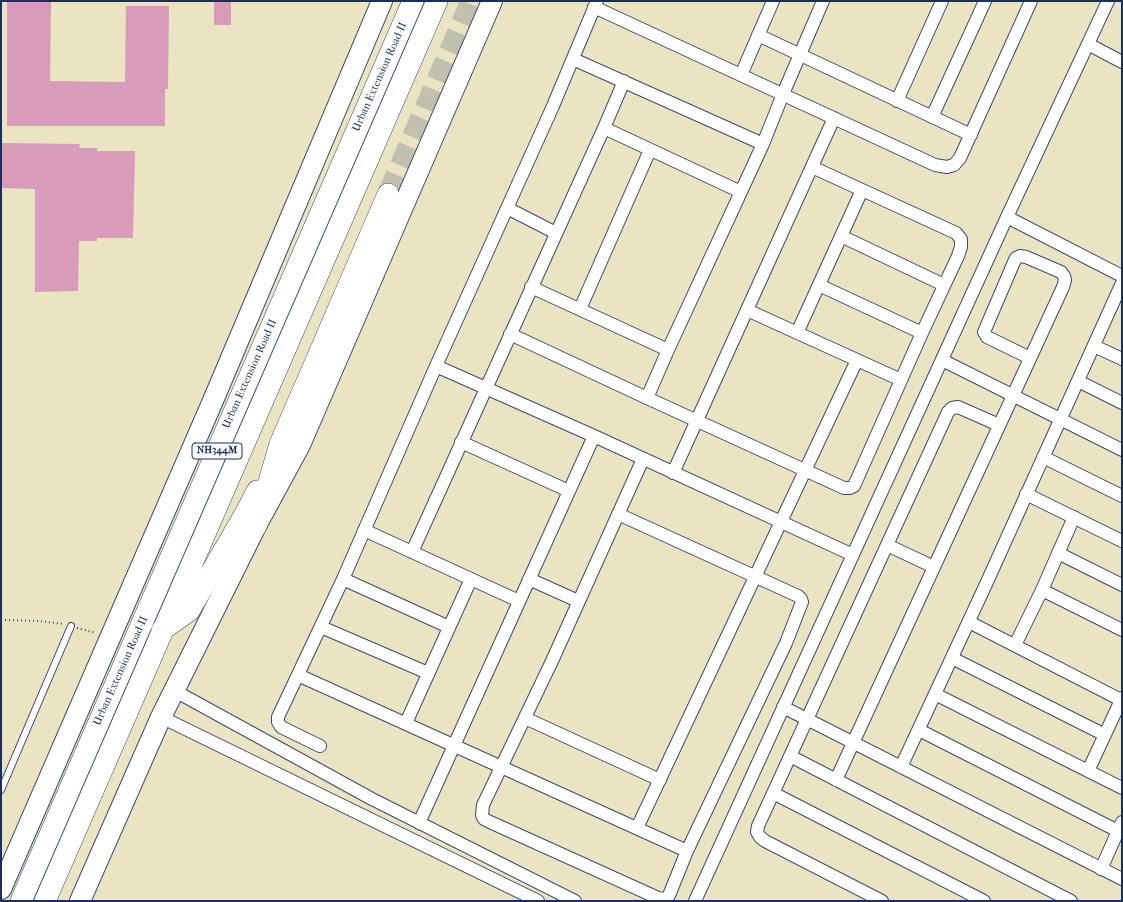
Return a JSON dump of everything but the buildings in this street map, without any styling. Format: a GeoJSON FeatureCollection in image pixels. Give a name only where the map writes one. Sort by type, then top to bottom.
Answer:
{"type":"FeatureCollection","features":[{"type":"Feature","properties":{"kind":"highway","name":"Urban Extension Road-II"},"geometry":{"type":"LineString","coordinates":[[21,901],[413,1]]}},
{"type":"Feature","properties":{"kind":"highway","name":"Urban Extension Road-II"},"geometry":{"type":"LineString","coordinates":[[45,901],[162,630],[438,1]]}},
{"type":"Feature","properties":{"kind":"highway"},"geometry":{"type":"LineString","coordinates":[[162,630],[189,611],[245,514],[280,444],[388,194]]}},
{"type":"Feature","properties":{"kind":"highway"},"geometry":{"type":"LineString","coordinates":[[256,526],[280,444]]}},
{"type":"Feature","properties":{"kind":"main road"},"geometry":{"type":"LineString","coordinates":[[1,889],[212,404],[382,1]]}},
{"type":"Feature","properties":{"kind":"main road"},"geometry":{"type":"LineString","coordinates":[[80,901],[161,718],[256,526],[300,446],[492,1]]}},
{"type":"Feature","properties":{"kind":"street"},"geometry":{"type":"LineString","coordinates":[[741,75],[773,1]]}},
{"type":"Feature","properties":{"kind":"street"},"geometry":{"type":"LineString","coordinates":[[647,398],[763,144],[823,1]]}},
{"type":"Feature","properties":{"kind":"street"},"geometry":{"type":"LineString","coordinates":[[897,101],[942,1]]}},
{"type":"Feature","properties":{"kind":"street"},"geometry":{"type":"LineString","coordinates":[[932,117],[985,1]]}},
{"type":"Feature","properties":{"kind":"street"},"geometry":{"type":"LineString","coordinates":[[320,746],[281,727],[278,722],[278,718],[343,579],[436,366],[553,106],[596,4],[741,75],[935,165],[947,167],[954,165],[960,158],[1031,1]]}},
{"type":"Feature","properties":{"kind":"street"},"geometry":{"type":"LineString","coordinates":[[695,901],[1007,217],[1108,1]]}},
{"type":"Feature","properties":{"kind":"street"},"geometry":{"type":"LineString","coordinates":[[758,35],[970,135]]}},
{"type":"Feature","properties":{"kind":"street"},"geometry":{"type":"LineString","coordinates":[[1088,44],[1122,62]]}},
{"type":"Feature","properties":{"kind":"street"},"geometry":{"type":"LineString","coordinates":[[572,60],[624,81],[763,144]]}},
{"type":"Feature","properties":{"kind":"street"},"geometry":{"type":"LineString","coordinates":[[412,552],[624,81]]}},
{"type":"Feature","properties":{"kind":"street"},"geometry":{"type":"LineString","coordinates":[[673,473],[834,118]]}},
{"type":"Feature","properties":{"kind":"street"},"geometry":{"type":"LineString","coordinates":[[604,128],[741,192]]}},
{"type":"Feature","properties":{"kind":"street"},"geometry":{"type":"LineString","coordinates":[[580,309],[650,150]]}},
{"type":"Feature","properties":{"kind":"street"},"geometry":{"type":"LineString","coordinates":[[510,334],[844,488],[854,486],[961,248],[961,239],[956,234],[812,167]]}},
{"type":"Feature","properties":{"kind":"street"},"geometry":{"type":"LineString","coordinates":[[797,333],[862,190]]}},
{"type":"Feature","properties":{"kind":"street"},"geometry":{"type":"LineString","coordinates":[[507,208],[556,233]]}},
{"type":"Feature","properties":{"kind":"street"},"geometry":{"type":"LineString","coordinates":[[1007,217],[1122,276]]}},
{"type":"Feature","properties":{"kind":"street"},"geometry":{"type":"LineString","coordinates":[[841,236],[944,285]]}},
{"type":"Feature","properties":{"kind":"street"},"geometry":{"type":"LineString","coordinates":[[836,780],[999,426],[1030,358],[1065,280],[1061,272],[1026,257],[1020,256],[1014,262],[984,332],[987,337],[1030,358]]}},
{"type":"Feature","properties":{"kind":"street"},"geometry":{"type":"LineString","coordinates":[[901,767],[1122,283]]}},
{"type":"Feature","properties":{"kind":"street"},"geometry":{"type":"LineString","coordinates":[[819,285],[922,333]]}},
{"type":"Feature","properties":{"kind":"street"},"geometry":{"type":"LineString","coordinates":[[531,287],[668,350]]}},
{"type":"Feature","properties":{"kind":"street"},"geometry":{"type":"LineString","coordinates":[[747,310],[901,380]]}},
{"type":"Feature","properties":{"kind":"street"},"geometry":{"type":"LineString","coordinates":[[1094,346],[1122,359]]}},
{"type":"Feature","properties":{"kind":"street"},"geometry":{"type":"LineString","coordinates":[[637,828],[856,360]]}},
{"type":"Feature","properties":{"kind":"street"},"geometry":{"type":"LineString","coordinates":[[942,360],[1122,450]]}},
{"type":"Feature","properties":{"kind":"street"},"geometry":{"type":"LineString","coordinates":[[436,366],[594,436],[852,555]]}},
{"type":"Feature","properties":{"kind":"street"},"geometry":{"type":"LineString","coordinates":[[1078,381],[1122,403]]}},
{"type":"Feature","properties":{"kind":"street"},"geometry":{"type":"LineString","coordinates":[[882,901],[760,837],[757,832],[758,826],[948,412],[952,408],[958,407],[999,426]]}},
{"type":"Feature","properties":{"kind":"street"},"geometry":{"type":"LineString","coordinates":[[419,822],[594,436]]}},
{"type":"Feature","properties":{"kind":"street"},"geometry":{"type":"LineString","coordinates":[[462,442],[569,491]]}},
{"type":"Feature","properties":{"kind":"street"},"geometry":{"type":"LineString","coordinates":[[1044,456],[1122,496]]}},
{"type":"Feature","properties":{"kind":"street"},"geometry":{"type":"LineString","coordinates":[[618,514],[798,596],[802,602],[801,608],[786,644],[687,851],[670,893],[668,897],[663,899],[497,825],[484,819],[482,816],[482,810],[643,459]]}},
{"type":"Feature","properties":{"kind":"street"},"geometry":{"type":"LineString","coordinates":[[1026,494],[1122,541]]}},
{"type":"Feature","properties":{"kind":"street"},"geometry":{"type":"LineString","coordinates":[[1015,645],[1042,590],[1074,517]]}},
{"type":"Feature","properties":{"kind":"street"},"geometry":{"type":"LineString","coordinates":[[364,530],[519,601]]}},
{"type":"Feature","properties":{"kind":"street"},"geometry":{"type":"LineString","coordinates":[[887,545],[934,567]]}},
{"type":"Feature","properties":{"kind":"street"},"geometry":{"type":"LineString","coordinates":[[1058,554],[1122,586]]}},
{"type":"Feature","properties":{"kind":"street"},"geometry":{"type":"LineString","coordinates":[[343,579],[449,627]]}},
{"type":"Feature","properties":{"kind":"street"},"geometry":{"type":"LineString","coordinates":[[406,723],[471,579]]}},
{"type":"Feature","properties":{"kind":"street"},"geometry":{"type":"LineString","coordinates":[[529,579],[578,601]]}},
{"type":"Feature","properties":{"kind":"street"},"geometry":{"type":"LineString","coordinates":[[1042,590],[1122,630]]}},
{"type":"Feature","properties":{"kind":"street"},"geometry":{"type":"LineString","coordinates":[[968,622],[1122,699],[1088,771]]}},
{"type":"Feature","properties":{"kind":"street"},"geometry":{"type":"LineString","coordinates":[[321,627],[428,673]]}},
{"type":"Feature","properties":{"kind":"street"},"geometry":{"type":"LineString","coordinates":[[952,658],[1105,735]]}},
{"type":"Feature","properties":{"kind":"street"},"geometry":{"type":"LineString","coordinates":[[298,675],[454,744],[687,851]]}},
{"type":"Feature","properties":{"kind":"street"},"geometry":{"type":"LineString","coordinates":[[175,691],[372,799],[575,901]]}},
{"type":"Feature","properties":{"kind":"street"},"geometry":{"type":"LineString","coordinates":[[935,694],[1122,788]]}},
{"type":"Feature","properties":{"kind":"street"},"geometry":{"type":"LineString","coordinates":[[783,707],[1122,879]]}},
{"type":"Feature","properties":{"kind":"street"},"geometry":{"type":"LineString","coordinates":[[161,718],[538,901]]}},
{"type":"Feature","properties":{"kind":"street"},"geometry":{"type":"LineString","coordinates":[[525,718],[660,780]]}},
{"type":"Feature","properties":{"kind":"street"},"geometry":{"type":"LineString","coordinates":[[919,730],[1120,827],[1101,869]]}},
{"type":"Feature","properties":{"kind":"street"},"geometry":{"type":"LineString","coordinates":[[790,756],[1071,901]]}},
{"type":"Feature","properties":{"kind":"street"},"geometry":{"type":"LineString","coordinates":[[773,793],[984,901]]}},
{"type":"Feature","properties":{"kind":"lane"},"geometry":{"type":"LineString","coordinates":[[1,790],[71,626]]}},
{"type":"Feature","properties":{"kind":"path"},"geometry":{"type":"LineString","coordinates":[[1,620],[50,621],[85,629],[110,638]]}},
{"type":"Feature","properties":{"kind":"tunnel"},"geometry":{"type":"LineString","coordinates":[[388,194],[471,1]]}}]}
